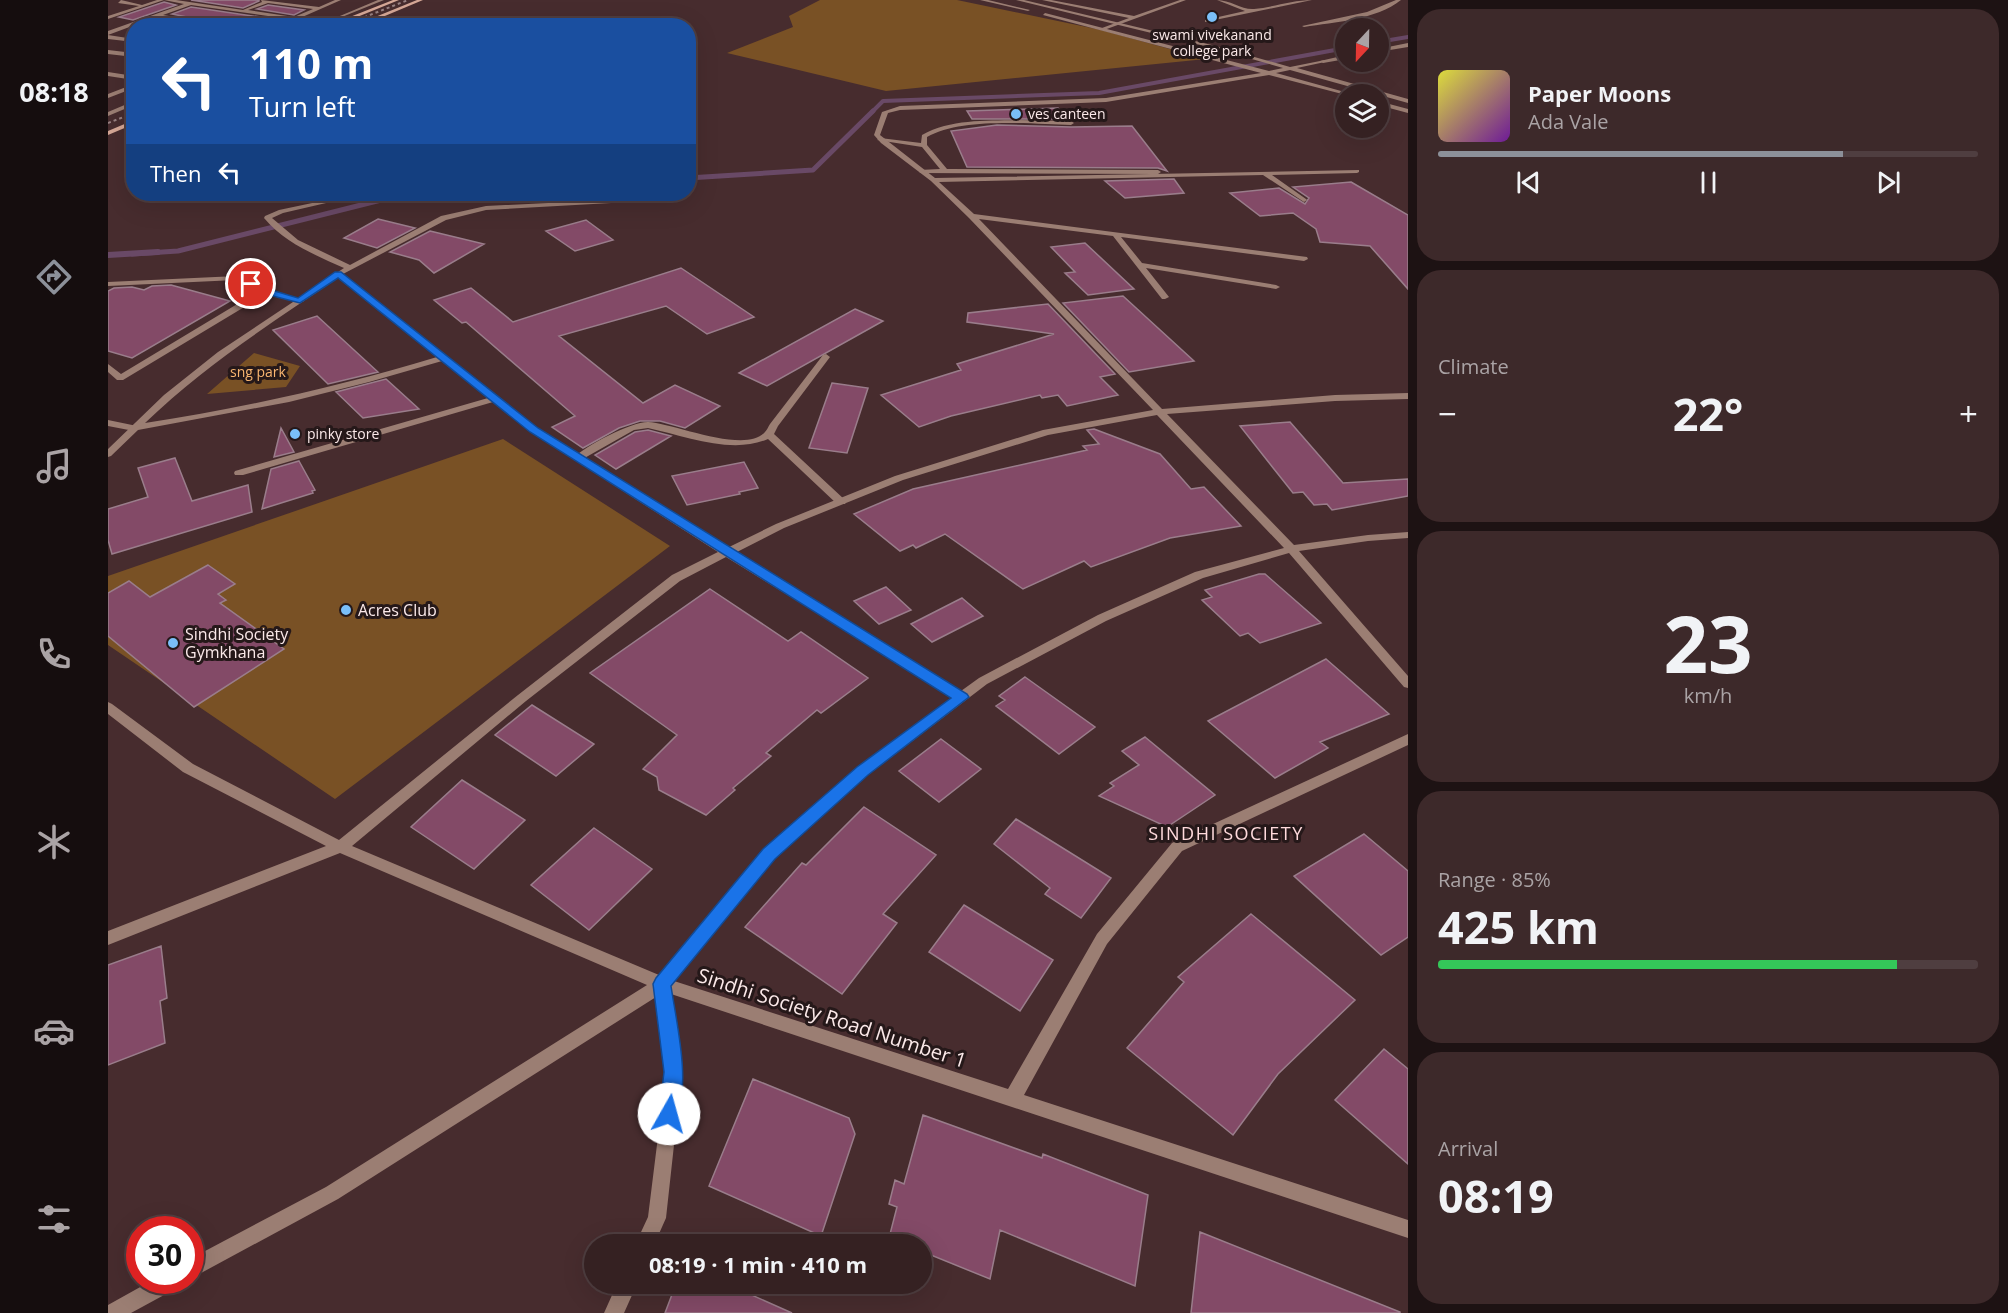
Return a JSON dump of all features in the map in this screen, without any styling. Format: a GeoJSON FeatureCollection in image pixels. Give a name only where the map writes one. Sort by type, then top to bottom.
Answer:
{"type":"FeatureCollection","features":[{"type":"Feature","properties":{"kind":"main road"},"geometry":{"type":"LineString","coordinates":[[347,18],[382,2],[397,0]]}},
{"type":"Feature","properties":{"kind":"main road"},"geometry":{"type":"LineString","coordinates":[[373,18],[421,0]]}},
{"type":"Feature","properties":{"kind":"main road"},"geometry":{"type":"LineString","coordinates":[[117,121],[126,116]]}},
{"type":"Feature","properties":{"kind":"main road"},"geometry":{"type":"LineString","coordinates":[[108,133],[126,125]]}},
{"type":"Feature","properties":{"kind":"street"},"geometry":{"type":"LineString","coordinates":[[125,0],[120,2],[144,6]]}},
{"type":"Feature","properties":{"kind":"street"},"geometry":{"type":"LineString","coordinates":[[108,19],[164,0],[288,18]]}},
{"type":"Feature","properties":{"kind":"street"},"geometry":{"type":"LineString","coordinates":[[150,18],[202,0]]}},
{"type":"Feature","properties":{"kind":"street"},"geometry":{"type":"LineString","coordinates":[[259,0],[319,8]]}},
{"type":"Feature","properties":{"kind":"street"},"geometry":{"type":"LineString","coordinates":[[297,18],[339,0]]}},
{"type":"Feature","properties":{"kind":"street"},"geometry":{"type":"LineString","coordinates":[[982,0],[1104,29],[1335,91]]}},
{"type":"Feature","properties":{"kind":"street"},"geometry":{"type":"LineString","coordinates":[[1018,0],[1121,23],[1408,101]]}},
{"type":"Feature","properties":{"kind":"street"},"geometry":{"type":"LineString","coordinates":[[1044,0],[1135,18]]}},
{"type":"Feature","properties":{"kind":"street"},"geometry":{"type":"LineString","coordinates":[[1104,29],[1183,0]]}},
{"type":"Feature","properties":{"kind":"street"},"geometry":{"type":"LineString","coordinates":[[1219,0],[1251,11]]}},
{"type":"Feature","properties":{"kind":"street"},"geometry":{"type":"LineString","coordinates":[[1207,21],[1310,0]]}},
{"type":"Feature","properties":{"kind":"street"},"geometry":{"type":"LineString","coordinates":[[1304,26],[1388,7],[1399,0]]}},
{"type":"Feature","properties":{"kind":"street"},"geometry":{"type":"LineString","coordinates":[[232,15],[269,1]]}},
{"type":"Feature","properties":{"kind":"street"},"geometry":{"type":"LineString","coordinates":[[362,2],[371,4]]}},
{"type":"Feature","properties":{"kind":"street"},"geometry":{"type":"LineString","coordinates":[[342,18],[371,4],[382,2]]}},
{"type":"Feature","properties":{"kind":"street"},"geometry":{"type":"LineString","coordinates":[[1164,2],[1173,3]]}},
{"type":"Feature","properties":{"kind":"street"},"geometry":{"type":"LineString","coordinates":[[1261,3],[1277,6]]}},
{"type":"Feature","properties":{"kind":"street"},"geometry":{"type":"LineString","coordinates":[[108,12],[119,14]]}},
{"type":"Feature","properties":{"kind":"street"},"geometry":{"type":"LineString","coordinates":[[158,15],[178,18]]}},
{"type":"Feature","properties":{"kind":"street"},"geometry":{"type":"LineString","coordinates":[[108,19],[126,24]]}},
{"type":"Feature","properties":{"kind":"street"},"geometry":{"type":"LineString","coordinates":[[108,35],[126,28]]}},
{"type":"Feature","properties":{"kind":"street"},"geometry":{"type":"LineString","coordinates":[[108,35],[126,39]]}},
{"type":"Feature","properties":{"kind":"street"},"geometry":{"type":"LineString","coordinates":[[1389,49],[1408,45]]}},
{"type":"Feature","properties":{"kind":"street"},"geometry":{"type":"LineString","coordinates":[[108,52],[126,54]]}},
{"type":"Feature","properties":{"kind":"street"},"geometry":{"type":"LineString","coordinates":[[1335,59],[1106,100],[900,108],[885,112],[877,135],[880,140],[933,180],[972,216],[1291,549],[1408,684]]}},
{"type":"Feature","properties":{"kind":"street"},"geometry":{"type":"LineString","coordinates":[[108,74],[126,77]]}},
{"type":"Feature","properties":{"kind":"street"},"geometry":{"type":"LineString","coordinates":[[110,94],[126,89]]}},
{"type":"Feature","properties":{"kind":"street"},"geometry":{"type":"LineString","coordinates":[[108,114],[126,106]]}},
{"type":"Feature","properties":{"kind":"street"},"geometry":{"type":"LineString","coordinates":[[1389,106],[1408,111]]}},
{"type":"Feature","properties":{"kind":"street"},"geometry":{"type":"LineString","coordinates":[[122,108],[126,109]]}},
{"type":"Feature","properties":{"kind":"street"},"geometry":{"type":"LineString","coordinates":[[945,171],[924,145],[924,136],[930,130],[971,123],[1071,123]]}},
{"type":"Feature","properties":{"kind":"street"},"geometry":{"type":"LineString","coordinates":[[880,140],[924,145]]}},
{"type":"Feature","properties":{"kind":"street"},"geometry":{"type":"LineString","coordinates":[[921,171],[1158,171]]}},
{"type":"Feature","properties":{"kind":"street"},"geometry":{"type":"LineString","coordinates":[[933,180],[1357,171]]}},
{"type":"Feature","properties":{"kind":"street"},"geometry":{"type":"LineString","coordinates":[[1265,173],[1304,200]]}},
{"type":"Feature","properties":{"kind":"street"},"geometry":{"type":"LineString","coordinates":[[328,201],[280,211],[268,219],[278,231],[304,247],[351,267]]}},
{"type":"Feature","properties":{"kind":"street"},"geometry":{"type":"LineString","coordinates":[[108,454],[134,428],[221,354],[338,274],[444,218],[486,208],[611,201]]}},
{"type":"Feature","properties":{"kind":"street"},"geometry":{"type":"LineString","coordinates":[[972,216],[1304,258]]}},
{"type":"Feature","properties":{"kind":"street"},"geometry":{"type":"LineString","coordinates":[[1116,236],[1165,297]]}},
{"type":"Feature","properties":{"kind":"street"},"geometry":{"type":"LineString","coordinates":[[1139,265],[1275,287]]}},
{"type":"Feature","properties":{"kind":"street"},"geometry":{"type":"LineString","coordinates":[[338,274],[534,430],[727,553],[962,697]]}},
{"type":"Feature","properties":{"kind":"street"},"geometry":{"type":"LineString","coordinates":[[108,284],[237,278],[265,291],[300,301]]}},
{"type":"Feature","properties":{"kind":"street"},"geometry":{"type":"LineString","coordinates":[[108,367],[120,378],[265,291]]}},
{"type":"Feature","properties":{"kind":"street"},"geometry":{"type":"LineString","coordinates":[[578,458],[632,428],[648,425],[729,443],[753,442],[770,435],[773,426],[826,357]]}},
{"type":"Feature","properties":{"kind":"street"},"geometry":{"type":"LineString","coordinates":[[108,423],[134,428],[248,409],[325,392],[442,358]]}},
{"type":"Feature","properties":{"kind":"street"},"geometry":{"type":"LineString","coordinates":[[108,938],[340,847],[522,698],[676,578],[780,526],[899,478],[1046,432],[1159,412],[1335,398],[1408,396]]}},
{"type":"Feature","properties":{"kind":"street"},"geometry":{"type":"LineString","coordinates":[[239,473],[494,399]]}},
{"type":"Feature","properties":{"kind":"street"},"geometry":{"type":"LineString","coordinates":[[770,435],[841,502]]}},
{"type":"Feature","properties":{"kind":"street"},"geometry":{"type":"LineString","coordinates":[[204,1262],[332,1193],[662,984],[769,854],[863,771],[983,681],[1102,618],[1199,575],[1291,549],[1408,535]]}},
{"type":"Feature","properties":{"kind":"street","name":"Sindhi Society Road Number 1"},"geometry":{"type":"LineString","coordinates":[[108,707],[188,768],[340,847],[662,984],[1408,1229]]}},
{"type":"Feature","properties":{"kind":"street"},"geometry":{"type":"LineString","coordinates":[[1012,1100],[1102,939],[1177,847],[1408,739]]}},
{"type":"Feature","properties":{"kind":"street"},"geometry":{"type":"LineString","coordinates":[[649,1234],[657,1218],[674,1072],[662,984]]}},
{"type":"Feature","properties":{"kind":"street"},"geometry":{"type":"LineString","coordinates":[[112,1313],[146,1294]]}},
{"type":"Feature","properties":{"kind":"street"},"geometry":{"type":"LineString","coordinates":[[614,1313],[623,1294]]}},
{"type":"Feature","properties":{"kind":"green space"},"geometry":{"type":"Polygon","coordinates":[[[820,0],[957,0],[1101,30],[1206,59],[886,91],[727,53],[793,27],[789,16],[820,0]]]}},
{"type":"Feature","properties":{"kind":"green space","name":"sng park"},"geometry":{"type":"Polygon","coordinates":[[[254,353],[300,366],[286,387],[207,394],[254,353]]]}},
{"type":"Feature","properties":{"kind":"green space","name":"Acres Club"},"geometry":{"type":"Polygon","coordinates":[[[503,439],[670,546],[335,799],[108,645],[108,576],[503,439]]]}},
{"type":"Feature","properties":{"kind":"building"},"geometry":{"type":"Polygon","coordinates":[[[191,0],[259,0],[259,1],[243,8],[191,0]]]}},
{"type":"Feature","properties":{"kind":"building"},"geometry":{"type":"Polygon","coordinates":[[[164,2],[176,5],[139,18],[119,17],[164,2]]]}},
{"type":"Feature","properties":{"kind":"building"},"geometry":{"type":"Polygon","coordinates":[[[268,5],[304,10],[294,15],[257,9],[268,5]]]}},
{"type":"Feature","properties":{"kind":"building"},"geometry":{"type":"Polygon","coordinates":[[[191,7],[267,18],[192,18],[172,14],[191,7]]]}},
{"type":"Feature","properties":{"kind":"building","name":"ves canteen"},"geometry":{"type":"Polygon","coordinates":[[[1058,108],[1066,119],[972,119],[967,111],[1058,108]]]}},
{"type":"Feature","properties":{"kind":"building"},"geometry":{"type":"Polygon","coordinates":[[[997,125],[1132,126],[1167,171],[1158,168],[967,167],[951,131],[997,125]]]}},
{"type":"Feature","properties":{"kind":"building"},"geometry":{"type":"Polygon","coordinates":[[[1174,179],[1184,193],[1125,198],[1105,181],[1174,179]]]}},
{"type":"Feature","properties":{"kind":"building"},"geometry":{"type":"Polygon","coordinates":[[[1351,182],[1408,215],[1408,289],[1370,246],[1320,242],[1316,229],[1293,213],[1260,216],[1230,193],[1279,188],[1305,204],[1309,198],[1293,187],[1351,182]]]}},
{"type":"Feature","properties":{"kind":"building"},"geometry":{"type":"Polygon","coordinates":[[[378,219],[415,228],[377,248],[344,238],[378,219]]]}},
{"type":"Feature","properties":{"kind":"building"},"geometry":{"type":"Polygon","coordinates":[[[586,220],[613,240],[575,251],[546,231],[586,220]]]}},
{"type":"Feature","properties":{"kind":"building"},"geometry":{"type":"Polygon","coordinates":[[[430,231],[484,244],[434,273],[419,260],[390,252],[430,231]]]}},
{"type":"Feature","properties":{"kind":"building"},"geometry":{"type":"Polygon","coordinates":[[[1085,243],[1134,289],[1088,295],[1065,273],[1075,272],[1051,247],[1085,243]]]}},
{"type":"Feature","properties":{"kind":"building"},"geometry":{"type":"Polygon","coordinates":[[[681,268],[754,317],[707,334],[666,306],[559,336],[643,403],[675,385],[720,406],[685,428],[660,421],[640,421],[619,428],[583,448],[552,427],[575,416],[466,322],[462,323],[434,300],[471,288],[513,322],[681,268]]]}},
{"type":"Feature","properties":{"kind":"building"},"geometry":{"type":"Polygon","coordinates":[[[171,285],[230,301],[132,358],[108,351],[108,291],[114,288],[132,287],[144,290],[152,286],[171,285]]]}},
{"type":"Feature","properties":{"kind":"building"},"geometry":{"type":"Polygon","coordinates":[[[1123,296],[1194,361],[1129,372],[1063,303],[1123,296]]]}},
{"type":"Feature","properties":{"kind":"building"},"geometry":{"type":"Polygon","coordinates":[[[1048,304],[1115,374],[1100,377],[1118,395],[1067,406],[1058,395],[1042,398],[1040,395],[951,416],[919,427],[881,395],[961,370],[957,364],[1054,334],[967,322],[968,313],[1048,304]]]}},
{"type":"Feature","properties":{"kind":"building"},"geometry":{"type":"Polygon","coordinates":[[[855,309],[883,321],[767,386],[739,373],[855,309]]]}},
{"type":"Feature","properties":{"kind":"building"},"geometry":{"type":"Polygon","coordinates":[[[317,316],[378,372],[328,384],[273,330],[317,316]]]}},
{"type":"Feature","properties":{"kind":"building"},"geometry":{"type":"Polygon","coordinates":[[[386,379],[419,409],[363,418],[336,392],[386,379]]]}},
{"type":"Feature","properties":{"kind":"building"},"geometry":{"type":"Polygon","coordinates":[[[832,383],[868,388],[847,453],[809,448],[832,383]]]}},
{"type":"Feature","properties":{"kind":"building"},"geometry":{"type":"Polygon","coordinates":[[[1290,422],[1343,483],[1408,479],[1408,496],[1332,510],[1327,504],[1314,505],[1303,492],[1293,493],[1240,426],[1290,422]]]}},
{"type":"Feature","properties":{"kind":"building"},"geometry":{"type":"Polygon","coordinates":[[[281,428],[294,452],[274,457],[281,428]]]}},
{"type":"Feature","properties":{"kind":"building"},"geometry":{"type":"Polygon","coordinates":[[[1094,429],[1160,454],[1191,489],[1204,487],[1241,526],[1170,538],[1091,567],[1084,561],[1023,589],[945,534],[916,548],[913,545],[900,551],[854,514],[913,489],[1087,450],[1083,446],[1099,444],[1087,430],[1094,429]]]}},
{"type":"Feature","properties":{"kind":"building"},"geometry":{"type":"Polygon","coordinates":[[[648,430],[671,436],[616,469],[595,455],[635,432],[648,430]]]}},
{"type":"Feature","properties":{"kind":"building"},"geometry":{"type":"Polygon","coordinates":[[[175,458],[192,501],[248,485],[252,512],[112,554],[108,540],[108,509],[148,497],[138,468],[175,458]]]}},
{"type":"Feature","properties":{"kind":"building"},"geometry":{"type":"Polygon","coordinates":[[[299,461],[315,490],[312,491],[313,493],[262,509],[271,469],[299,461]]]}},
{"type":"Feature","properties":{"kind":"building"},"geometry":{"type":"Polygon","coordinates":[[[744,462],[758,488],[687,505],[672,476],[744,462]]]}},
{"type":"Feature","properties":{"kind":"building","name":"Sindhi Society Gymkhana"},"geometry":{"type":"Polygon","coordinates":[[[208,565],[235,584],[218,594],[226,600],[220,603],[284,649],[194,707],[108,636],[108,593],[129,581],[150,597],[208,565]]]}},
{"type":"Feature","properties":{"kind":"building"},"geometry":{"type":"Polygon","coordinates":[[[1265,574],[1321,623],[1260,643],[1248,633],[1240,636],[1202,600],[1212,597],[1205,590],[1265,574]]]}},
{"type":"Feature","properties":{"kind":"building"},"geometry":{"type":"Polygon","coordinates":[[[886,587],[911,610],[879,624],[854,601],[886,587]]]}},
{"type":"Feature","properties":{"kind":"building"},"geometry":{"type":"Polygon","coordinates":[[[710,589],[788,641],[801,632],[868,678],[821,713],[817,710],[766,753],[771,756],[733,788],[735,790],[706,815],[659,790],[657,777],[643,769],[677,735],[590,673],[710,589]]]}},
{"type":"Feature","properties":{"kind":"building"},"geometry":{"type":"Polygon","coordinates":[[[962,598],[983,616],[932,642],[911,624],[962,598]]]}},
{"type":"Feature","properties":{"kind":"building"},"geometry":{"type":"Polygon","coordinates":[[[1326,659],[1389,714],[1320,742],[1328,748],[1275,778],[1208,721],[1326,659]]]}},
{"type":"Feature","properties":{"kind":"building"},"geometry":{"type":"Polygon","coordinates":[[[1025,677],[1095,727],[1059,754],[996,706],[1005,700],[999,696],[1025,677]]]}},
{"type":"Feature","properties":{"kind":"building"},"geometry":{"type":"Polygon","coordinates":[[[532,705],[594,744],[556,776],[495,735],[532,705]]]}},
{"type":"Feature","properties":{"kind":"building"},"geometry":{"type":"Polygon","coordinates":[[[1145,737],[1215,795],[1167,827],[1099,796],[1114,786],[1110,783],[1139,765],[1122,751],[1145,737]]]}},
{"type":"Feature","properties":{"kind":"building"},"geometry":{"type":"Polygon","coordinates":[[[941,739],[981,769],[939,802],[899,771],[941,739]]]}},
{"type":"Feature","properties":{"kind":"building"},"geometry":{"type":"Polygon","coordinates":[[[462,780],[525,820],[474,869],[411,827],[462,780]]]}},
{"type":"Feature","properties":{"kind":"building"},"geometry":{"type":"Polygon","coordinates":[[[864,807],[936,855],[883,914],[897,923],[842,994],[745,927],[802,863],[806,865],[864,807]]]}},
{"type":"Feature","properties":{"kind":"building"},"geometry":{"type":"Polygon","coordinates":[[[1016,819],[1111,878],[1081,918],[1045,894],[1050,888],[994,844],[1016,819]]]}},
{"type":"Feature","properties":{"kind":"building"},"geometry":{"type":"Polygon","coordinates":[[[594,828],[652,869],[589,930],[531,885],[594,828]]]}},
{"type":"Feature","properties":{"kind":"building"},"geometry":{"type":"Polygon","coordinates":[[[1364,834],[1408,871],[1408,937],[1381,955],[1294,876],[1364,834]]]}},
{"type":"Feature","properties":{"kind":"building"},"geometry":{"type":"Polygon","coordinates":[[[964,905],[1053,960],[1020,1011],[929,952],[964,905]]]}},
{"type":"Feature","properties":{"kind":"building"},"geometry":{"type":"Polygon","coordinates":[[[1251,914],[1355,1000],[1278,1074],[1233,1135],[1127,1048],[1184,982],[1178,977],[1251,914]]]}},
{"type":"Feature","properties":{"kind":"building"},"geometry":{"type":"Polygon","coordinates":[[[161,946],[167,998],[160,1001],[165,1043],[108,1065],[108,965],[161,946]]]}},
{"type":"Feature","properties":{"kind":"building"},"geometry":{"type":"Polygon","coordinates":[[[1384,1049],[1408,1069],[1408,1164],[1335,1100],[1384,1049]]]}},
{"type":"Feature","properties":{"kind":"building"},"geometry":{"type":"Polygon","coordinates":[[[753,1079],[849,1118],[855,1134],[822,1234],[817,1234],[709,1186],[753,1079]]]}},
{"type":"Feature","properties":{"kind":"building"},"geometry":{"type":"Polygon","coordinates":[[[923,1115],[1042,1158],[1043,1154],[1148,1195],[1135,1286],[1000,1230],[990,1279],[932,1255],[932,1234],[890,1234],[897,1207],[889,1204],[895,1180],[904,1184],[923,1115]]]}},
{"type":"Feature","properties":{"kind":"building"},"geometry":{"type":"Polygon","coordinates":[[[1200,1232],[1400,1312],[1400,1313],[1191,1313],[1200,1232]]]}},
{"type":"Feature","properties":{"kind":"building"},"geometry":{"type":"Polygon","coordinates":[[[672,1294],[749,1294],[792,1313],[665,1313],[672,1294]]]}},
{"type":"Feature","properties":{"kind":"waterway"},"geometry":{"type":"LineString","coordinates":[[1389,40],[1408,37]]}},
{"type":"Feature","properties":{"kind":"waterway"},"geometry":{"type":"LineString","coordinates":[[873,111],[883,101],[1099,93],[1335,50]]}},
{"type":"Feature","properties":{"kind":"waterway"},"geometry":{"type":"LineString","coordinates":[[696,177],[813,170],[873,111]]}},
{"type":"Feature","properties":{"kind":"waterway"},"geometry":{"type":"LineString","coordinates":[[132,254],[178,251],[377,201]]}},
{"type":"Feature","properties":{"kind":"waterway"},"geometry":{"type":"LineString","coordinates":[[108,255],[158,252]]}},
{"type":"Feature","properties":{"kind":"railway"},"geometry":{"type":"LineString","coordinates":[[362,18],[408,0]]}},
{"type":"Feature","properties":{"kind":"railway"},"geometry":{"type":"LineString","coordinates":[[108,123],[126,116]]}},
{"type":"Feature","properties":{"kind":"place","name":"swami vivekanand college park"},"geometry":{"type":"Point","coordinates":[1212,17]}},
{"type":"Feature","properties":{"kind":"place","name":"ves canteen"},"geometry":{"type":"Point","coordinates":[1016,114]}},
{"type":"Feature","properties":{"kind":"place","name":"pinky store"},"geometry":{"type":"Point","coordinates":[295,434]}},
{"type":"Feature","properties":{"kind":"place","name":"Acres Club"},"geometry":{"type":"Point","coordinates":[346,610]}},
{"type":"Feature","properties":{"kind":"place","name":"Sindhi Society Gymkhana"},"geometry":{"type":"Point","coordinates":[173,643]}},
{"type":"Feature","properties":{"kind":"district","name":"SINDHI SOCIETY"},"geometry":{"type":"Point","coordinates":[1226,834]}},
{"type":"Feature","properties":{"kind":"route"},"geometry":{"type":"LineString","coordinates":[[251,284],[265,291],[300,301],[338,274],[534,430],[727,553],[962,697],[863,771],[769,854],[662,984],[674,1072],[669,1114]]}}]}
